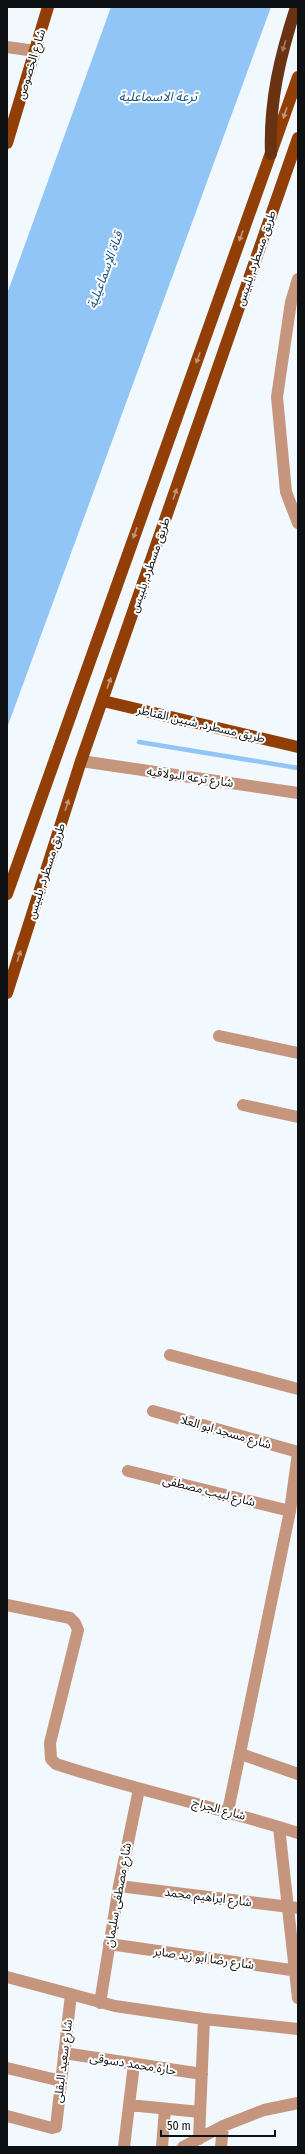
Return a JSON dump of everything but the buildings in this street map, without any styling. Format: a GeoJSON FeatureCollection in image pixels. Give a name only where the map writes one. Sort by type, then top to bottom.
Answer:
{"type":"FeatureCollection","features":[{"type":"Feature","properties":{"kind":"highway"},"geometry":{"type":"LineString","coordinates":[[271,154],[271,116],[276,77],[296,8]]}},
{"type":"Feature","properties":{"kind":"main road","name":"شارع الخصوص"},"geometry":{"type":"LineString","coordinates":[[7,143],[48,7]]}},
{"type":"Feature","properties":{"kind":"main road","name":"طريق مسطرد, بلبيس"},"geometry":{"type":"LineString","coordinates":[[7,894],[298,77]]}},
{"type":"Feature","properties":{"kind":"main road","name":"طريق مسطرد, بلبيس"},"geometry":{"type":"LineString","coordinates":[[7,993],[81,761],[298,138]]}},
{"type":"Feature","properties":{"kind":"main road","name":"طريق مسطرد, شبين القناطر"},"geometry":{"type":"LineString","coordinates":[[103,701],[298,747]]}},
{"type":"Feature","properties":{"kind":"street"},"geometry":{"type":"LineString","coordinates":[[7,46],[35,51]]}},
{"type":"Feature","properties":{"kind":"street"},"geometry":{"type":"LineString","coordinates":[[298,279],[290,302],[277,397],[286,492],[298,523]]}},
{"type":"Feature","properties":{"kind":"street","name":"شارع ترعه البولاقيه"},"geometry":{"type":"LineString","coordinates":[[81,761],[298,793]]}},
{"type":"Feature","properties":{"kind":"street"},"geometry":{"type":"LineString","coordinates":[[219,1036],[298,1053]]}},
{"type":"Feature","properties":{"kind":"street"},"geometry":{"type":"LineString","coordinates":[[243,1105],[298,1117]]}},
{"type":"Feature","properties":{"kind":"street"},"geometry":{"type":"LineString","coordinates":[[170,1355],[298,1389]]}},
{"type":"Feature","properties":{"kind":"street","name":"شارع مسجد ابو العلا"},"geometry":{"type":"LineString","coordinates":[[153,1411],[298,1452]]}},
{"type":"Feature","properties":{"kind":"street"},"geometry":{"type":"LineString","coordinates":[[228,1811],[290,1511],[298,1452]]}},
{"type":"Feature","properties":{"kind":"street","name":"شارع لبيب مصطفى"},"geometry":{"type":"LineString","coordinates":[[128,1472],[290,1511]]}},
{"type":"Feature","properties":{"kind":"street","name":"شارع الجراج"},"geometry":{"type":"LineString","coordinates":[[7,1604],[70,1618],[75,1623],[78,1630],[78,1637],[50,1744],[51,1759],[56,1764],[139,1789],[228,1811],[298,1833]]}},
{"type":"Feature","properties":{"kind":"street"},"geometry":{"type":"LineString","coordinates":[[241,1754],[298,1774]]}},
{"type":"Feature","properties":{"kind":"street","name":"شارع مصطفى سليمان"},"geometry":{"type":"LineString","coordinates":[[100,2003],[119,1886],[139,1789]]}},
{"type":"Feature","properties":{"kind":"street"},"geometry":{"type":"LineString","coordinates":[[279,1827],[293,1908],[298,1998]]}},
{"type":"Feature","properties":{"kind":"street","name":"شارع ابراهيم محمد"},"geometry":{"type":"LineString","coordinates":[[119,1886],[293,1908]]}},
{"type":"Feature","properties":{"kind":"street","name":"شارع رضا ابو زيد صابر"},"geometry":{"type":"LineString","coordinates":[[109,1944],[296,1971]]}},
{"type":"Feature","properties":{"kind":"street"},"geometry":{"type":"LineString","coordinates":[[7,1977],[100,2003],[204,2020],[298,2029]]}},
{"type":"Feature","properties":{"kind":"street","name":"شارع سعيد البقلى"},"geometry":{"type":"LineString","coordinates":[[7,2116],[54,2128],[71,1994]]}},
{"type":"Feature","properties":{"kind":"street"},"geometry":{"type":"LineString","coordinates":[[199,2139],[204,2020]]}},
{"type":"Feature","properties":{"kind":"street","name":"حارة محمد دسوقى"},"geometry":{"type":"LineString","coordinates":[[64,2053],[202,2074]]}},
{"type":"Feature","properties":{"kind":"street"},"geometry":{"type":"LineString","coordinates":[[124,2147],[134,2064]]}},
{"type":"Feature","properties":{"kind":"street"},"geometry":{"type":"LineString","coordinates":[[7,2068],[61,2081]]}},
{"type":"Feature","properties":{"kind":"street"},"geometry":{"type":"LineString","coordinates":[[183,2147],[223,2126],[264,2110],[298,2103]]}},
{"type":"Feature","properties":{"kind":"street"},"geometry":{"type":"LineString","coordinates":[[129,2105],[200,2112]]}},
{"type":"Feature","properties":{"kind":"street"},"geometry":{"type":"LineString","coordinates":[[162,2147],[165,2109]]}},
{"type":"Feature","properties":{"kind":"street"},"geometry":{"type":"LineString","coordinates":[[220,2147],[223,2126]]}},
{"type":"Feature","properties":{"kind":"water","name":"ترعة الاسماعلية"},"geometry":{"type":"Polygon","coordinates":[[[111,7],[271,7],[7,728],[7,294],[111,7]]]}},
{"type":"Feature","properties":{"kind":"waterway"},"geometry":{"type":"LineString","coordinates":[[139,742],[298,768]]}},
{"type":"Feature","properties":{"kind":"water label","name":"قناة الإسماعيلية"},"geometry":{"type":"Point","coordinates":[105,270]}}]}
